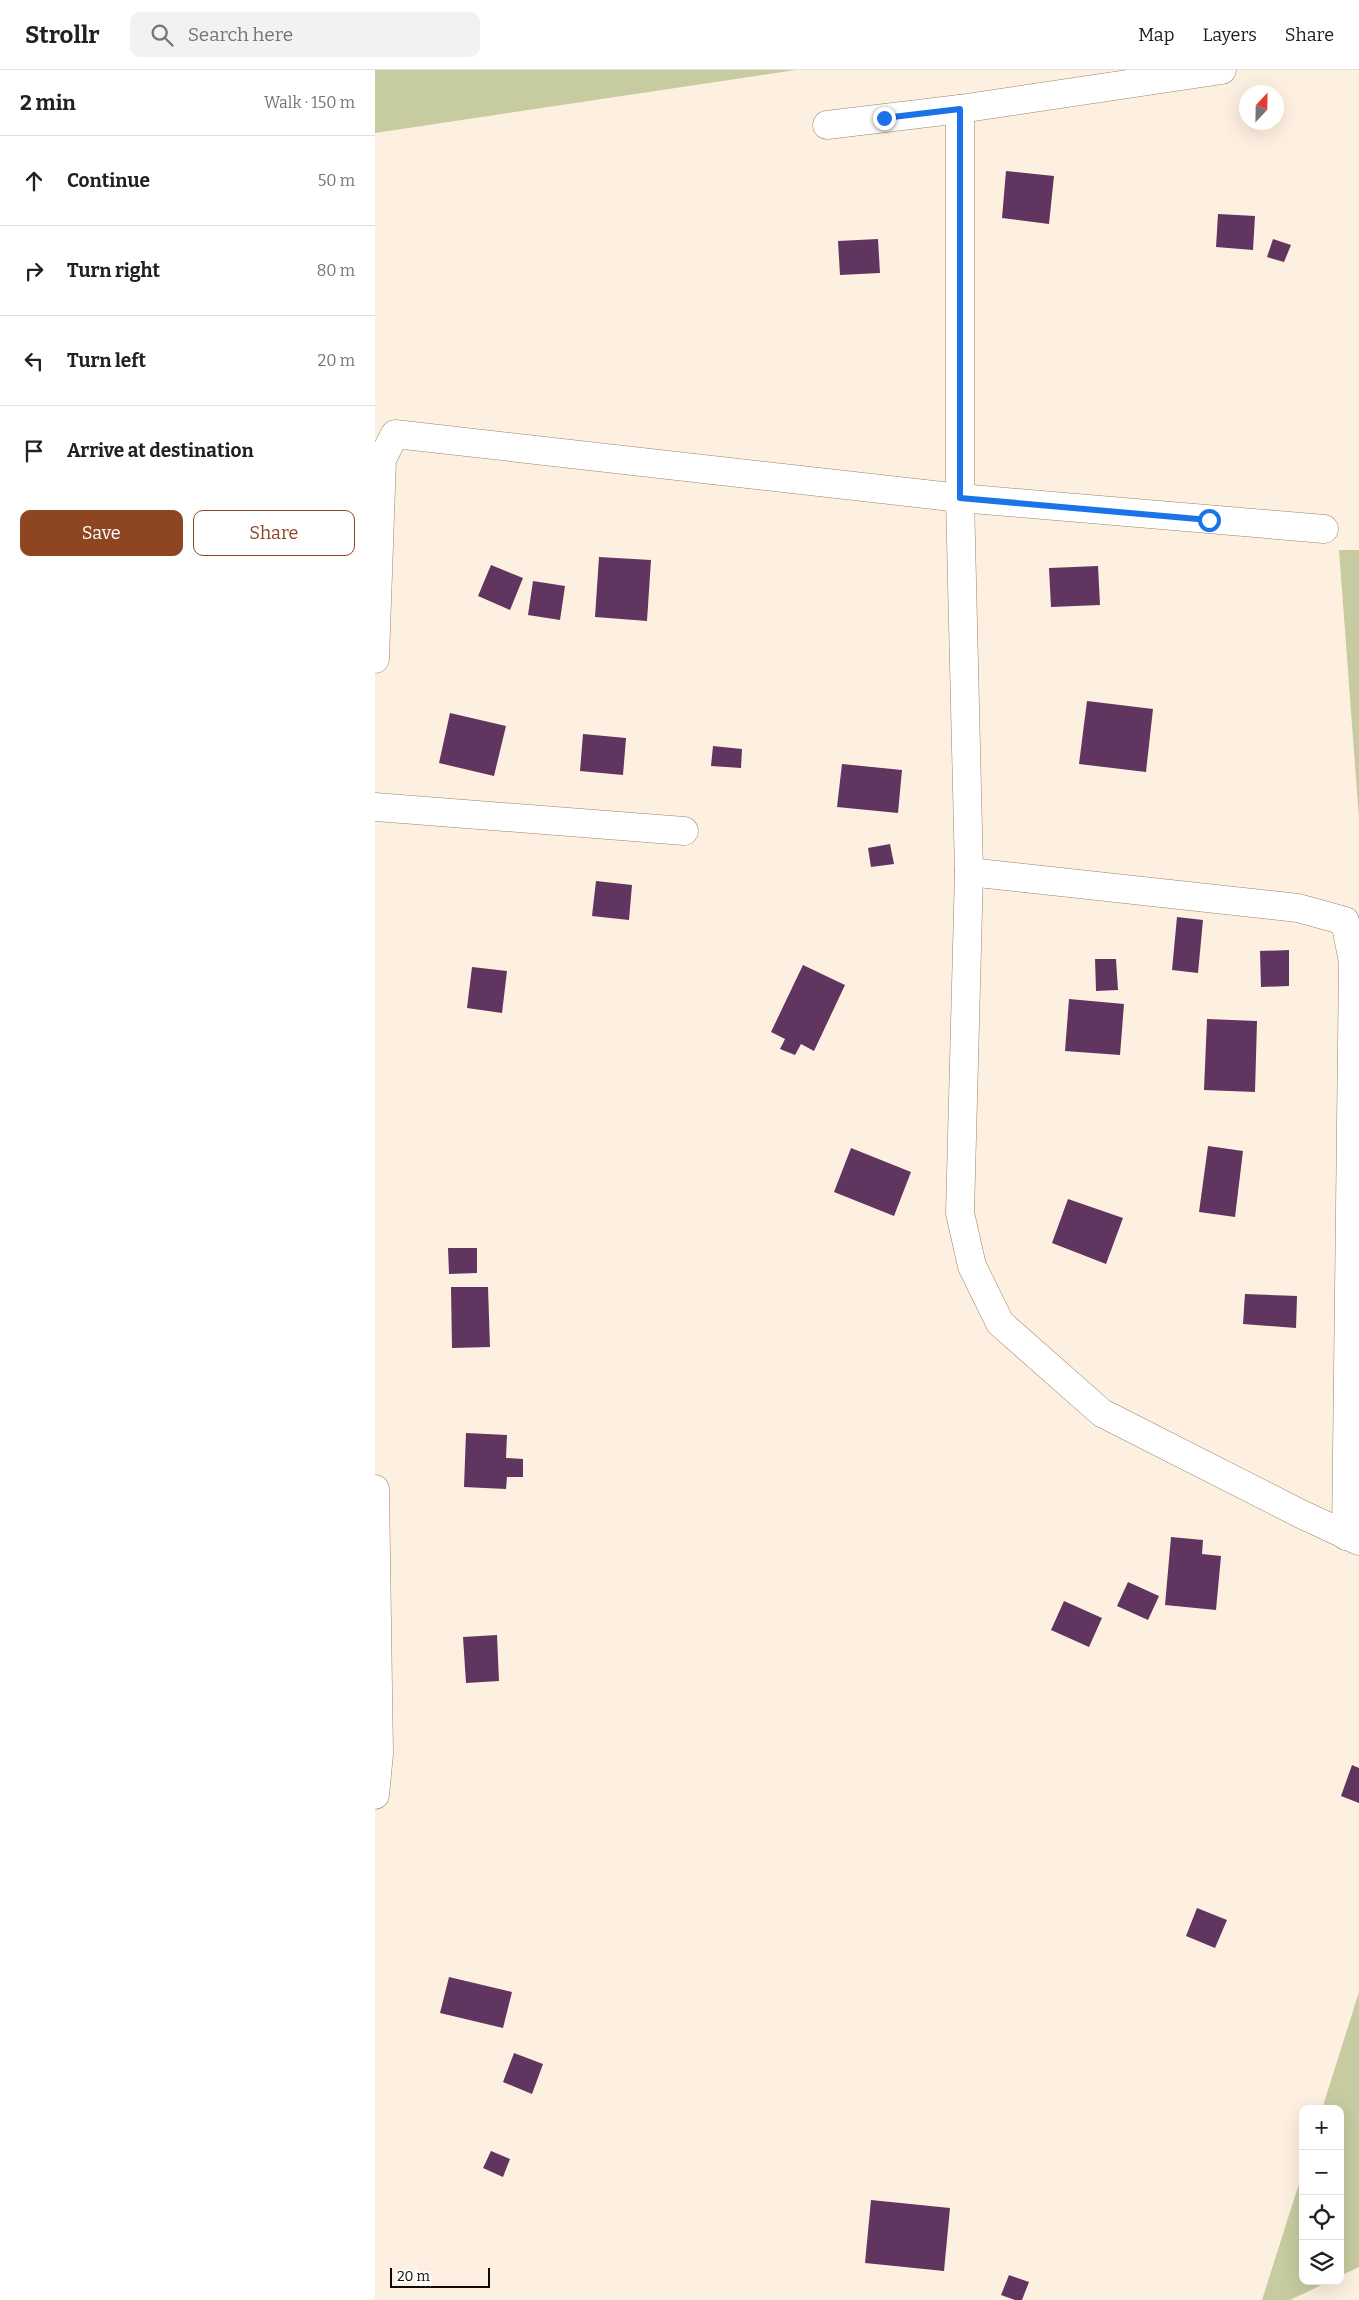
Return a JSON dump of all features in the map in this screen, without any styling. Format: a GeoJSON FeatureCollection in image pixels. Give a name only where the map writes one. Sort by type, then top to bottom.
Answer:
{"type":"FeatureCollection","features":[{"type":"Feature","properties":{"kind":"street"},"geometry":{"type":"LineString","coordinates":[[827,125],[960,109],[1222,70]]}},
{"type":"Feature","properties":{"kind":"street"},"geometry":{"type":"LineString","coordinates":[[960,109],[960,498],[969,872],[960,1213],[972,1266],[1000,1323],[1102,1413],[1352,1538],[1353,962],[1345,922],[1298,908],[969,872]]}},
{"type":"Feature","properties":{"kind":"street"},"geometry":{"type":"LineString","coordinates":[[375,659],[382,459],[395,434],[960,498],[1324,530]]}},
{"type":"Feature","properties":{"kind":"street"},"geometry":{"type":"LineString","coordinates":[[375,807],[684,831]]}},
{"type":"Feature","properties":{"kind":"street"},"geometry":{"type":"LineString","coordinates":[[375,1489],[379,1754],[375,1795]]}},
{"type":"Feature","properties":{"kind":"green space"},"geometry":{"type":"Polygon","coordinates":[[[375,70],[796,70],[375,133],[375,70]]]}},
{"type":"Feature","properties":{"kind":"green space"},"geometry":{"type":"Polygon","coordinates":[[[1339,550],[1359,550],[1359,819],[1339,550]]]}},
{"type":"Feature","properties":{"kind":"green space"},"geometry":{"type":"Polygon","coordinates":[[[1359,1992],[1359,2267],[1344,2274],[1344,2105],[1323,2105],[1359,1992]]]}},
{"type":"Feature","properties":{"kind":"green space"},"geometry":{"type":"Polygon","coordinates":[[[1299,2184],[1299,2285],[1322,2285],[1290,2300],[1262,2300],[1299,2184]]]}},
{"type":"Feature","properties":{"kind":"building"},"geometry":{"type":"Polygon","coordinates":[[[1006,171],[1054,176],[1049,224],[1002,218],[1006,171]]]}},
{"type":"Feature","properties":{"kind":"building"},"geometry":{"type":"Polygon","coordinates":[[[1218,214],[1255,216],[1253,250],[1216,247],[1218,214]]]}},
{"type":"Feature","properties":{"kind":"building"},"geometry":{"type":"Polygon","coordinates":[[[878,239],[880,273],[840,275],[838,241],[878,239]]]}},
{"type":"Feature","properties":{"kind":"building"},"geometry":{"type":"Polygon","coordinates":[[[1273,239],[1291,245],[1284,262],[1267,257],[1273,239]]]}},
{"type":"Feature","properties":{"kind":"building"},"geometry":{"type":"Polygon","coordinates":[[[599,557],[651,560],[647,621],[595,617],[599,557]]]}},
{"type":"Feature","properties":{"kind":"building"},"geometry":{"type":"Polygon","coordinates":[[[491,565],[523,578],[510,610],[478,596],[491,565]]]}},
{"type":"Feature","properties":{"kind":"building"},"geometry":{"type":"Polygon","coordinates":[[[1098,566],[1100,605],[1051,607],[1049,568],[1098,566]]]}},
{"type":"Feature","properties":{"kind":"building"},"geometry":{"type":"Polygon","coordinates":[[[533,581],[565,586],[560,620],[528,615],[533,581]]]}},
{"type":"Feature","properties":{"kind":"building"},"geometry":{"type":"Polygon","coordinates":[[[1087,701],[1153,709],[1146,772],[1079,764],[1087,701]]]}},
{"type":"Feature","properties":{"kind":"building"},"geometry":{"type":"Polygon","coordinates":[[[450,713],[506,726],[494,776],[439,763],[450,713]]]}},
{"type":"Feature","properties":{"kind":"building"},"geometry":{"type":"Polygon","coordinates":[[[583,734],[626,738],[623,775],[580,771],[583,734]]]}},
{"type":"Feature","properties":{"kind":"building"},"geometry":{"type":"Polygon","coordinates":[[[713,746],[742,749],[741,768],[711,766],[713,746]]]}},
{"type":"Feature","properties":{"kind":"building"},"geometry":{"type":"Polygon","coordinates":[[[842,764],[902,770],[898,813],[837,807],[842,764]]]}},
{"type":"Feature","properties":{"kind":"building"},"geometry":{"type":"Polygon","coordinates":[[[890,844],[894,864],[871,867],[868,848],[890,844]]]}},
{"type":"Feature","properties":{"kind":"building"},"geometry":{"type":"Polygon","coordinates":[[[596,881],[632,885],[629,920],[592,916],[596,881]]]}},
{"type":"Feature","properties":{"kind":"building"},"geometry":{"type":"Polygon","coordinates":[[[1177,917],[1203,920],[1198,973],[1172,970],[1177,917]]]}},
{"type":"Feature","properties":{"kind":"building"},"geometry":{"type":"Polygon","coordinates":[[[1289,950],[1289,986],[1261,987],[1260,951],[1289,950]]]}},
{"type":"Feature","properties":{"kind":"building"},"geometry":{"type":"Polygon","coordinates":[[[1095,959],[1116,959],[1118,990],[1096,991],[1095,959]]]}},
{"type":"Feature","properties":{"kind":"building"},"geometry":{"type":"Polygon","coordinates":[[[803,965],[845,985],[814,1051],[801,1044],[795,1055],[780,1049],[785,1039],[771,1032],[803,965]]]}},
{"type":"Feature","properties":{"kind":"building"},"geometry":{"type":"Polygon","coordinates":[[[472,967],[507,971],[502,1013],[467,1008],[472,967]]]}},
{"type":"Feature","properties":{"kind":"building"},"geometry":{"type":"Polygon","coordinates":[[[1069,999],[1124,1004],[1120,1055],[1065,1051],[1069,999]]]}},
{"type":"Feature","properties":{"kind":"building"},"geometry":{"type":"Polygon","coordinates":[[[1207,1019],[1257,1021],[1255,1092],[1204,1090],[1207,1019]]]}},
{"type":"Feature","properties":{"kind":"building"},"geometry":{"type":"Polygon","coordinates":[[[1208,1146],[1243,1151],[1235,1217],[1199,1212],[1208,1146]]]}},
{"type":"Feature","properties":{"kind":"building"},"geometry":{"type":"Polygon","coordinates":[[[851,1148],[911,1172],[894,1216],[834,1192],[851,1148]]]}},
{"type":"Feature","properties":{"kind":"building"},"geometry":{"type":"Polygon","coordinates":[[[1068,1199],[1123,1218],[1106,1264],[1052,1243],[1068,1199]]]}},
{"type":"Feature","properties":{"kind":"building"},"geometry":{"type":"Polygon","coordinates":[[[448,1248],[477,1248],[477,1273],[449,1274],[448,1248]]]}},
{"type":"Feature","properties":{"kind":"building"},"geometry":{"type":"Polygon","coordinates":[[[451,1287],[488,1287],[490,1347],[452,1348],[451,1287]]]}},
{"type":"Feature","properties":{"kind":"building"},"geometry":{"type":"Polygon","coordinates":[[[1245,1294],[1297,1296],[1296,1328],[1243,1324],[1245,1294]]]}},
{"type":"Feature","properties":{"kind":"building"},"geometry":{"type":"Polygon","coordinates":[[[466,1433],[507,1435],[506,1458],[523,1459],[523,1477],[507,1477],[506,1489],[464,1487],[466,1433]]]}},
{"type":"Feature","properties":{"kind":"building"},"geometry":{"type":"Polygon","coordinates":[[[1171,1537],[1203,1540],[1202,1554],[1221,1556],[1216,1610],[1165,1605],[1171,1537]]]}},
{"type":"Feature","properties":{"kind":"building"},"geometry":{"type":"Polygon","coordinates":[[[1128,1582],[1159,1596],[1148,1620],[1117,1606],[1128,1582]]]}},
{"type":"Feature","properties":{"kind":"building"},"geometry":{"type":"Polygon","coordinates":[[[1064,1601],[1102,1618],[1089,1647],[1051,1630],[1064,1601]]]}},
{"type":"Feature","properties":{"kind":"building"},"geometry":{"type":"Polygon","coordinates":[[[497,1635],[499,1681],[466,1683],[463,1637],[497,1635]]]}},
{"type":"Feature","properties":{"kind":"building"},"geometry":{"type":"Polygon","coordinates":[[[1352,1765],[1359,1768],[1359,1803],[1341,1796],[1352,1765]]]}},
{"type":"Feature","properties":{"kind":"building"},"geometry":{"type":"Polygon","coordinates":[[[1197,1908],[1227,1920],[1215,1948],[1186,1936],[1197,1908]]]}},
{"type":"Feature","properties":{"kind":"building"},"geometry":{"type":"Polygon","coordinates":[[[449,1977],[512,1992],[503,2028],[440,2013],[449,1977]]]}},
{"type":"Feature","properties":{"kind":"building"},"geometry":{"type":"Polygon","coordinates":[[[514,2053],[543,2064],[532,2094],[503,2082],[514,2053]]]}},
{"type":"Feature","properties":{"kind":"building"},"geometry":{"type":"Polygon","coordinates":[[[491,2151],[510,2159],[503,2177],[483,2168],[491,2151]]]}},
{"type":"Feature","properties":{"kind":"building"},"geometry":{"type":"Polygon","coordinates":[[[871,2200],[950,2208],[944,2271],[865,2263],[871,2200]]]}},
{"type":"Feature","properties":{"kind":"building"},"geometry":{"type":"Polygon","coordinates":[[[1009,2275],[1029,2282],[1022,2300],[1015,2300],[1001,2295],[1009,2275]]]}},
{"type":"Feature","properties":{"kind":"route"},"geometry":{"type":"LineString","coordinates":[[884,118],[960,109],[960,498],[1209,520]]}}]}
